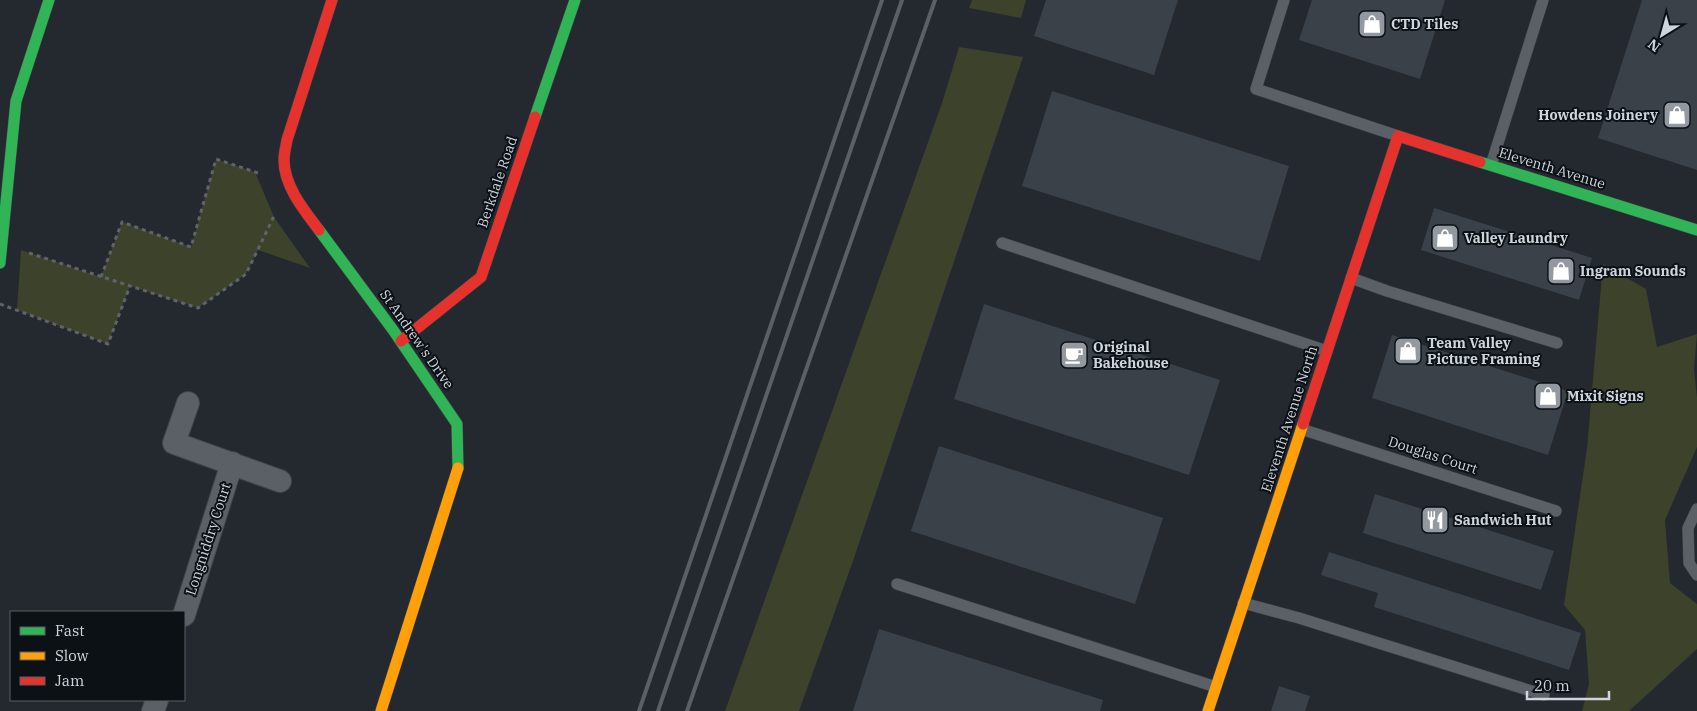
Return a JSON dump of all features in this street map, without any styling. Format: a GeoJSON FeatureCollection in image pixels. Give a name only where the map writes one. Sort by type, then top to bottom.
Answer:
{"type":"FeatureCollection","features":[{"type":"Feature","properties":{"kind":"street"},"geometry":{"type":"LineString","coordinates":[[0,263],[16,101],[49,0]]}},
{"type":"Feature","properties":{"kind":"street","name":"St Andrew's Drive"},"geometry":{"type":"LineString","coordinates":[[332,0],[287,140],[284,160],[289,184],[304,210],[401,341],[457,424],[458,468],[380,711]]}},
{"type":"Feature","properties":{"kind":"street","name":"Berkdale Road"},"geometry":{"type":"LineString","coordinates":[[401,341],[481,276],[575,0]]}},
{"type":"Feature","properties":{"kind":"street","name":"Eleventh Avenue"},"geometry":{"type":"LineString","coordinates":[[1398,136],[1697,230]]}},
{"type":"Feature","properties":{"kind":"street","name":"Eleventh Avenue North"},"geometry":{"type":"LineString","coordinates":[[1208,711],[1398,136]]}},
{"type":"Feature","properties":{"kind":"street"},"geometry":{"type":"LineString","coordinates":[[188,403],[174,443],[280,480]]}},
{"type":"Feature","properties":{"kind":"street","name":"Longniddry Court"},"geometry":{"type":"LineString","coordinates":[[185,612],[232,463]]}},
{"type":"Feature","properties":{"kind":"lane"},"geometry":{"type":"LineString","coordinates":[[1284,0],[1256,89],[1398,136]]}},
{"type":"Feature","properties":{"kind":"lane"},"geometry":{"type":"LineString","coordinates":[[1491,165],[1544,0]]}},
{"type":"Feature","properties":{"kind":"lane"},"geometry":{"type":"LineString","coordinates":[[1002,243],[1327,352]]}},
{"type":"Feature","properties":{"kind":"lane"},"geometry":{"type":"LineString","coordinates":[[1351,278],[1387,291],[1557,343]]}},
{"type":"Feature","properties":{"kind":"lane","name":"Douglas Court"},"geometry":{"type":"LineString","coordinates":[[1301,429],[1556,511]]}},
{"type":"Feature","properties":{"kind":"lane"},"geometry":{"type":"LineString","coordinates":[[1697,509],[1688,528],[1689,563],[1697,575]]}},
{"type":"Feature","properties":{"kind":"lane"},"geometry":{"type":"LineString","coordinates":[[896,584],[1216,687]]}},
{"type":"Feature","properties":{"kind":"lane"},"geometry":{"type":"LineString","coordinates":[[1244,603],[1299,618],[1544,695]]}},
{"type":"Feature","properties":{"kind":"path"},"geometry":{"type":"LineString","coordinates":[[2,244],[102,277],[198,308],[246,274],[289,184],[216,159],[191,248],[122,222],[102,277]]}},
{"type":"Feature","properties":{"kind":"path"},"geometry":{"type":"LineString","coordinates":[[0,304],[108,344],[130,286]]}},
{"type":"Feature","properties":{"kind":"green space"},"geometry":{"type":"Polygon","coordinates":[[[972,0],[1026,0],[1021,18],[969,8],[972,0]]]}},
{"type":"Feature","properties":{"kind":"green space"},"geometry":{"type":"Polygon","coordinates":[[[959,47],[1023,57],[853,561],[799,711],[725,711],[942,103],[959,47]]]}},
{"type":"Feature","properties":{"kind":"green space"},"geometry":{"type":"Polygon","coordinates":[[[216,159],[255,172],[274,217],[310,268],[258,250],[246,274],[198,308],[130,286],[108,344],[17,310],[21,250],[101,277],[122,222],[191,247],[216,159]]]}},
{"type":"Feature","properties":{"kind":"green space"},"geometry":{"type":"Polygon","coordinates":[[[1603,264],[1646,289],[1657,347],[1697,334],[1694,369],[1697,398],[1697,447],[1665,520],[1670,583],[1697,604],[1697,649],[1629,711],[1582,711],[1589,684],[1585,630],[1564,605],[1587,448],[1603,264]]]}},
{"type":"Feature","properties":{"kind":"building"},"geometry":{"type":"Polygon","coordinates":[[[1046,0],[1178,0],[1154,75],[1034,36],[1046,0]]]}},
{"type":"Feature","properties":{"kind":"building"},"geometry":{"type":"Polygon","coordinates":[[[1312,0],[1445,0],[1420,79],[1299,40],[1312,0]]]}},
{"type":"Feature","properties":{"kind":"building"},"geometry":{"type":"Polygon","coordinates":[[[1642,0],[1697,0],[1697,170],[1598,138],[1642,0]]]}},
{"type":"Feature","properties":{"kind":"building"},"geometry":{"type":"Polygon","coordinates":[[[1052,91],[1289,166],[1260,261],[1022,186],[1052,91]]]}},
{"type":"Feature","properties":{"kind":"building"},"geometry":{"type":"Polygon","coordinates":[[[1434,208],[1592,258],[1579,300],[1421,250],[1434,208]]]}},
{"type":"Feature","properties":{"kind":"building"},"geometry":{"type":"Polygon","coordinates":[[[984,304],[1220,380],[1189,475],[954,399],[984,304]]]}},
{"type":"Feature","properties":{"kind":"building"},"geometry":{"type":"Polygon","coordinates":[[[1392,335],[1568,391],[1548,455],[1372,398],[1392,335]]]}},
{"type":"Feature","properties":{"kind":"building"},"geometry":{"type":"Polygon","coordinates":[[[939,446],[1163,518],[1135,604],[911,531],[939,446]]]}},
{"type":"Feature","properties":{"kind":"building"},"geometry":{"type":"Polygon","coordinates":[[[1375,494],[1554,551],[1541,590],[1363,533],[1375,494]]]}},
{"type":"Feature","properties":{"kind":"building"},"geometry":{"type":"Polygon","coordinates":[[[1329,552],[1581,633],[1569,670],[1374,607],[1378,593],[1321,575],[1329,552]]]}},
{"type":"Feature","properties":{"kind":"building"},"geometry":{"type":"Polygon","coordinates":[[[879,629],[1103,700],[1100,711],[853,711],[879,629]]]}},
{"type":"Feature","properties":{"kind":"building"},"geometry":{"type":"Polygon","coordinates":[[[1279,686],[1310,696],[1305,711],[1271,711],[1279,686]]]}},
{"type":"Feature","properties":{"kind":"railway"},"geometry":{"type":"LineString","coordinates":[[639,711],[882,0]]}},
{"type":"Feature","properties":{"kind":"railway"},"geometry":{"type":"LineString","coordinates":[[658,711],[902,0]]}},
{"type":"Feature","properties":{"kind":"railway"},"geometry":{"type":"LineString","coordinates":[[687,711],[935,0]]}},
{"type":"Feature","properties":{"kind":"traffic: fast"},"geometry":{"type":"LineString","coordinates":[[0,263],[16,101],[49,0]]}},
{"type":"Feature","properties":{"kind":"traffic: fast"},"geometry":{"type":"LineString","coordinates":[[535,117],[575,0]]}},
{"type":"Feature","properties":{"kind":"traffic: fast"},"geometry":{"type":"LineString","coordinates":[[1480,162],[1697,230]]}},
{"type":"Feature","properties":{"kind":"traffic: fast"},"geometry":{"type":"LineString","coordinates":[[319,230],[393,330],[457,424],[458,468]]}},
{"type":"Feature","properties":{"kind":"traffic: slow"},"geometry":{"type":"LineString","coordinates":[[1208,711],[1303,424]]}},
{"type":"Feature","properties":{"kind":"traffic: slow"},"geometry":{"type":"LineString","coordinates":[[381,711],[458,468]]}},
{"type":"Feature","properties":{"kind":"traffic: jam"},"geometry":{"type":"LineString","coordinates":[[319,230],[301,206],[291,188],[287,179],[284,157],[287,140],[332,0]]}},
{"type":"Feature","properties":{"kind":"traffic: jam"},"geometry":{"type":"LineString","coordinates":[[401,341],[481,277],[535,117]]}},
{"type":"Feature","properties":{"kind":"traffic: jam"},"geometry":{"type":"LineString","coordinates":[[1303,424],[1398,136],[1480,162]]}},
{"type":"Feature","properties":{"kind":"place","name":"CTD Tiles"},"geometry":{"type":"Point","coordinates":[1372,24]}},
{"type":"Feature","properties":{"kind":"place","name":"Howdens Joinery"},"geometry":{"type":"Point","coordinates":[1677,115]}},
{"type":"Feature","properties":{"kind":"place","name":"Valley Laundry"},"geometry":{"type":"Point","coordinates":[1445,238]}},
{"type":"Feature","properties":{"kind":"place","name":"Ingram Sounds"},"geometry":{"type":"Point","coordinates":[1561,271]}},
{"type":"Feature","properties":{"kind":"place","name":"Team Valley Picture Framing"},"geometry":{"type":"Point","coordinates":[1408,351]}},
{"type":"Feature","properties":{"kind":"place","name":"Original Bakehouse"},"geometry":{"type":"Point","coordinates":[1074,355]}},
{"type":"Feature","properties":{"kind":"place","name":"Mixit Signs"},"geometry":{"type":"Point","coordinates":[1548,396]}},
{"type":"Feature","properties":{"kind":"place","name":"Sandwich Hut"},"geometry":{"type":"Point","coordinates":[1435,520]}}]}
